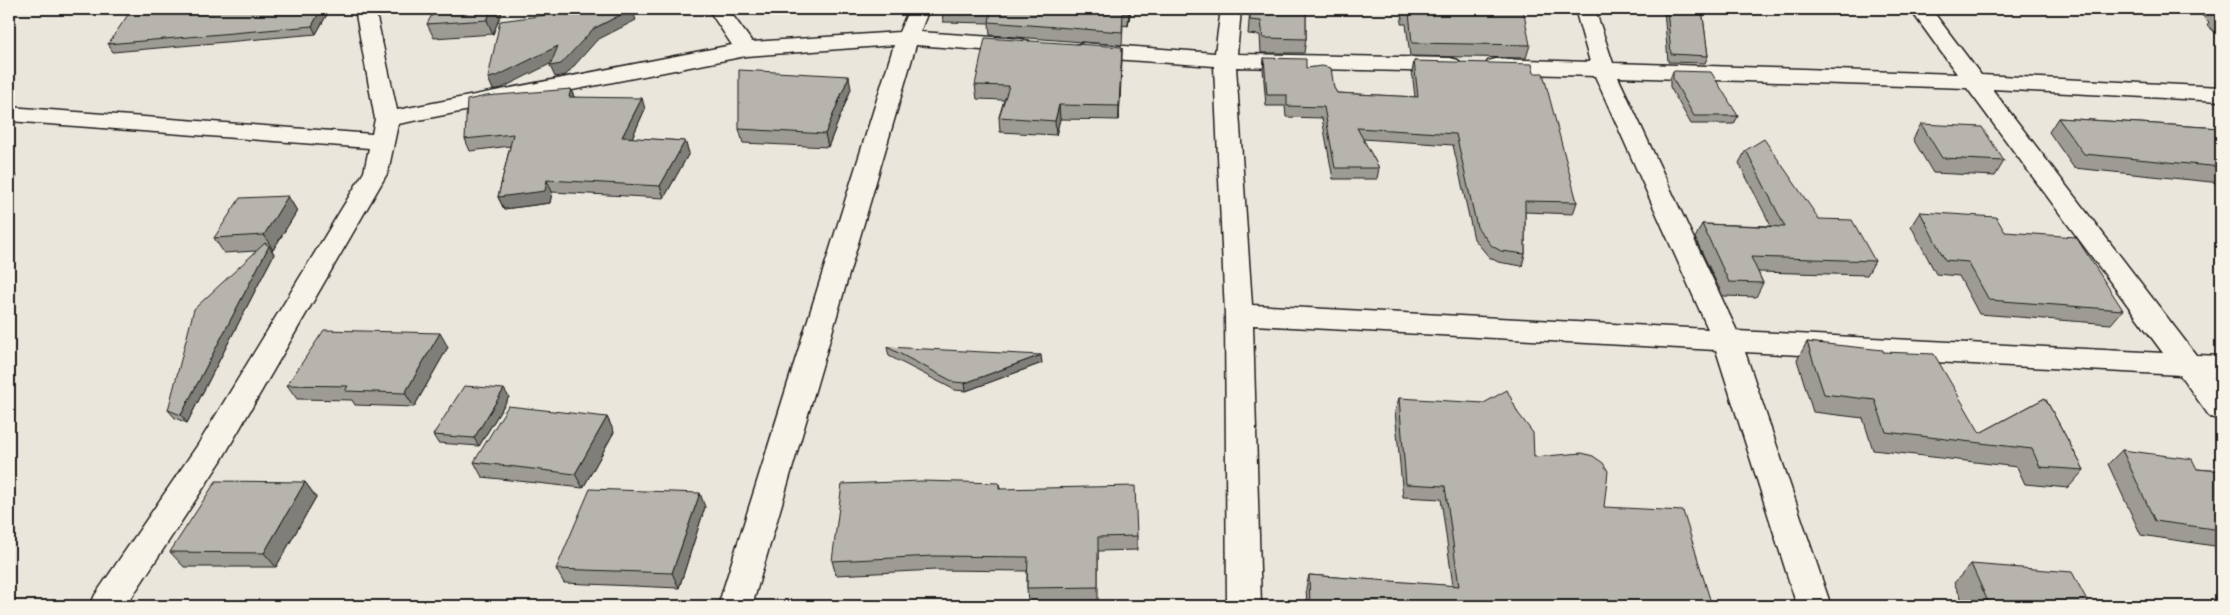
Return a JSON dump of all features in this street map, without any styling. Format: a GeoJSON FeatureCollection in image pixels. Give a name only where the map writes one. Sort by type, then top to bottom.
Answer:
{"type":"FeatureCollection","features":[{"type":"Feature","properties":{"kind":"street"},"geometry":{"type":"LineString","coordinates":[[107,606],[210,452],[376,172],[385,130],[365,9]]}},
{"type":"Feature","properties":{"kind":"street"},"geometry":{"type":"LineString","coordinates":[[718,9],[746,49]]}},
{"type":"Feature","properties":{"kind":"street"},"geometry":{"type":"LineString","coordinates":[[735,606],[907,38],[919,9]]}},
{"type":"Feature","properties":{"kind":"street"},"geometry":{"type":"LineString","coordinates":[[1231,9],[1226,60],[1239,314],[1244,606]]}},
{"type":"Feature","properties":{"kind":"street"},"geometry":{"type":"LineString","coordinates":[[1585,9],[1603,68],[1727,340],[1814,606]]}},
{"type":"Feature","properties":{"kind":"street"},"geometry":{"type":"LineString","coordinates":[[1920,9],[2190,365],[2221,409]]}},
{"type":"Feature","properties":{"kind":"street"},"geometry":{"type":"LineString","coordinates":[[9,114],[385,130],[746,49],[907,38],[1226,60],[1603,68],[1973,81],[2221,94]]}},
{"type":"Feature","properties":{"kind":"street"},"geometry":{"type":"LineString","coordinates":[[1239,314],[2221,366]]}},
{"type":"Feature","properties":{"kind":"building"},"geometry":{"type":"Polygon","coordinates":[[[132,9],[321,9],[312,26],[108,44],[132,9]]]}},
{"type":"Feature","properties":{"kind":"building"},"geometry":{"type":"Polygon","coordinates":[[[435,9],[492,9],[487,20],[427,24],[435,9]]]}},
{"type":"Feature","properties":{"kind":"building"},"geometry":{"type":"Polygon","coordinates":[[[571,9],[632,9],[593,29],[561,64],[550,66],[558,46],[497,76],[488,78],[500,21],[570,12],[571,9]]]}},
{"type":"Feature","properties":{"kind":"building"},"geometry":{"type":"Polygon","coordinates":[[[941,9],[1129,9],[1129,13],[1123,13],[1122,32],[989,22],[991,10],[941,9]]]}},
{"type":"Feature","properties":{"kind":"building"},"geometry":{"type":"Polygon","coordinates":[[[1250,9],[1306,9],[1306,39],[1263,38],[1261,21],[1250,20],[1250,9]]]}},
{"type":"Feature","properties":{"kind":"building"},"geometry":{"type":"Polygon","coordinates":[[[1404,9],[1523,9],[1530,45],[1412,43],[1409,12],[1404,11],[1404,9]]]}},
{"type":"Feature","properties":{"kind":"building"},"geometry":{"type":"Polygon","coordinates":[[[1667,9],[1702,9],[1708,56],[1671,54],[1667,9]]]}},
{"type":"Feature","properties":{"kind":"building"},"geometry":{"type":"Polygon","coordinates":[[[985,38],[1122,47],[1119,106],[1059,105],[1055,121],[999,117],[1009,86],[975,85],[985,38]]]}},
{"type":"Feature","properties":{"kind":"building"},"geometry":{"type":"Polygon","coordinates":[[[1264,58],[1306,59],[1306,68],[1322,66],[1331,68],[1334,88],[1337,93],[1418,97],[1414,61],[1532,64],[1534,73],[1543,73],[1577,202],[1525,201],[1525,254],[1501,251],[1492,246],[1477,227],[1456,134],[1357,128],[1379,168],[1335,168],[1324,107],[1287,106],[1287,95],[1267,95],[1264,58]]]}},
{"type":"Feature","properties":{"kind":"building"},"geometry":{"type":"Polygon","coordinates":[[[739,70],[849,76],[825,134],[739,129],[739,70]]]}},
{"type":"Feature","properties":{"kind":"building"},"geometry":{"type":"Polygon","coordinates":[[[1673,71],[1711,72],[1738,116],[1694,116],[1673,79],[1673,71]]]}},
{"type":"Feature","properties":{"kind":"building"},"geometry":{"type":"Polygon","coordinates":[[[571,89],[569,97],[642,98],[622,137],[685,141],[660,186],[547,180],[545,191],[498,197],[513,134],[465,139],[467,100],[486,96],[571,89]]]}},
{"type":"Feature","properties":{"kind":"building"},"geometry":{"type":"Polygon","coordinates":[[[2058,118],[2221,128],[2221,167],[2084,154],[2058,118]]]}},
{"type":"Feature","properties":{"kind":"building"},"geometry":{"type":"Polygon","coordinates":[[[1921,124],[1982,127],[2004,161],[1942,158],[1921,124]]]}},
{"type":"Feature","properties":{"kind":"building"},"geometry":{"type":"Polygon","coordinates":[[[1764,139],[1819,219],[1852,220],[1875,261],[1751,257],[1763,283],[1729,282],[1702,224],[1785,227],[1746,150],[1764,139]]]}},
{"type":"Feature","properties":{"kind":"building"},"geometry":{"type":"Polygon","coordinates":[[[288,196],[264,235],[214,238],[240,198],[288,196]]]}},
{"type":"Feature","properties":{"kind":"building"},"geometry":{"type":"Polygon","coordinates":[[[1920,212],[1996,217],[2005,232],[2076,237],[2123,310],[1989,300],[1968,262],[1945,260],[1920,212]]]}},
{"type":"Feature","properties":{"kind":"building"},"geometry":{"type":"Polygon","coordinates":[[[265,243],[269,246],[181,415],[168,410],[194,309],[265,243]]]}},
{"type":"Feature","properties":{"kind":"building"},"geometry":{"type":"Polygon","coordinates":[[[324,330],[440,333],[405,393],[345,391],[348,386],[287,385],[324,330]]]}},
{"type":"Feature","properties":{"kind":"building"},"geometry":{"type":"Polygon","coordinates":[[[1807,342],[1883,350],[1883,352],[1934,354],[1980,433],[2045,398],[2084,470],[2040,467],[2032,449],[1886,432],[1875,400],[1824,394],[1807,342]]]}},
{"type":"Feature","properties":{"kind":"building"},"geometry":{"type":"Polygon","coordinates":[[[887,347],[1041,355],[965,383],[954,382],[887,347]]]}},
{"type":"Feature","properties":{"kind":"building"},"geometry":{"type":"Polygon","coordinates":[[[464,386],[504,389],[474,438],[433,435],[464,386]]]}},
{"type":"Feature","properties":{"kind":"building"},"geometry":{"type":"Polygon","coordinates":[[[1507,390],[1518,413],[1533,433],[1534,457],[1582,453],[1593,456],[1603,463],[1608,471],[1604,507],[1683,511],[1712,606],[1310,606],[1309,575],[1459,586],[1445,486],[1406,484],[1399,398],[1484,403],[1507,390]]]}},
{"type":"Feature","properties":{"kind":"building"},"geometry":{"type":"Polygon","coordinates":[[[508,406],[607,417],[575,474],[474,462],[508,406]]]}},
{"type":"Feature","properties":{"kind":"building"},"geometry":{"type":"Polygon","coordinates":[[[2122,450],[2192,459],[2197,469],[2221,471],[2221,530],[2155,521],[2122,450]]]}},
{"type":"Feature","properties":{"kind":"building"},"geometry":{"type":"Polygon","coordinates":[[[216,481],[305,482],[264,553],[170,552],[216,481]]]}},
{"type":"Feature","properties":{"kind":"building"},"geometry":{"type":"Polygon","coordinates":[[[921,481],[999,483],[999,489],[1135,486],[1137,536],[1098,537],[1098,587],[1027,588],[1028,557],[934,556],[832,561],[842,484],[921,481]]]}},
{"type":"Feature","properties":{"kind":"building"},"geometry":{"type":"Polygon","coordinates":[[[590,489],[700,493],[672,573],[556,569],[590,489]]]}},
{"type":"Feature","properties":{"kind":"building"},"geometry":{"type":"Polygon","coordinates":[[[1971,564],[2072,572],[2090,606],[1990,606],[1971,564]]]}}]}
